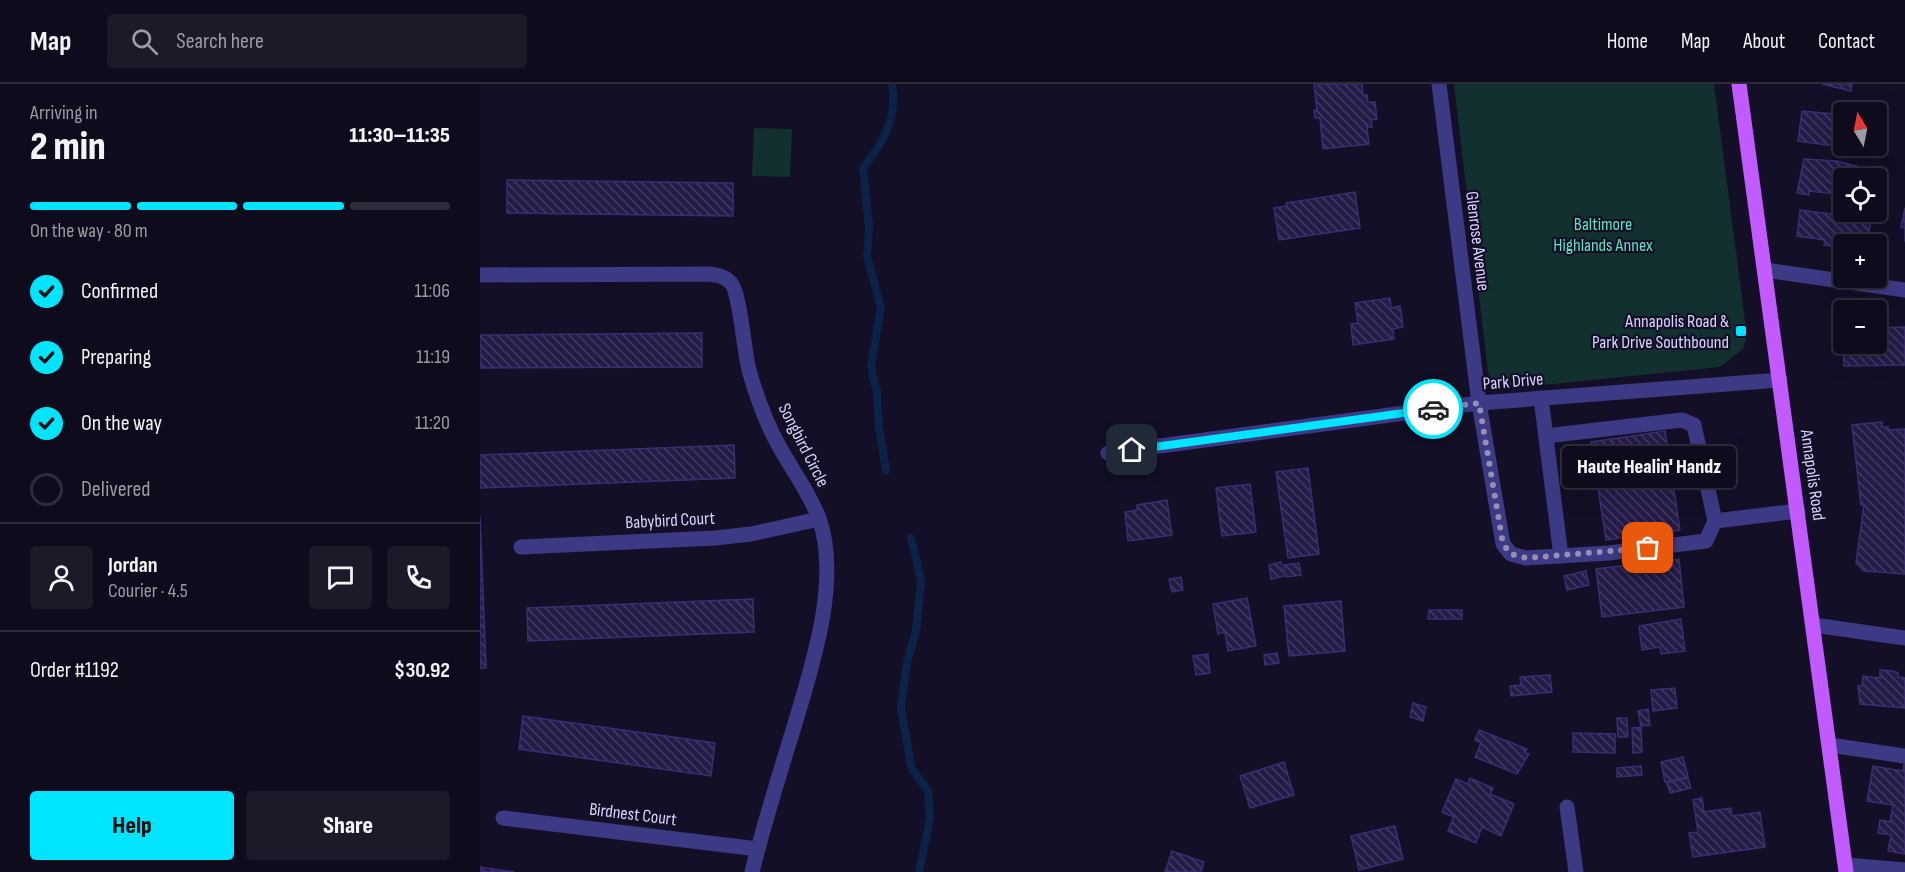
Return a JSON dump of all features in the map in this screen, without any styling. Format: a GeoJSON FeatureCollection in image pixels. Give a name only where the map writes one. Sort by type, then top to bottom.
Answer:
{"type":"FeatureCollection","features":[{"type":"Feature","properties":{"kind":"main road","name":"Annapolis Road"},"geometry":{"type":"LineString","coordinates":[[1739,84],[1846,869]]}},
{"type":"Feature","properties":{"kind":"street","name":"Glenrose Avenue"},"geometry":{"type":"LineString","coordinates":[[1439,84],[1479,403],[1503,544],[1511,554],[1526,558],[1609,553],[1706,541],[1715,521]]}},
{"type":"Feature","properties":{"kind":"street"},"geometry":{"type":"LineString","coordinates":[[1765,270],[1905,290]]}},
{"type":"Feature","properties":{"kind":"street","name":"Songbird Circle"},"geometry":{"type":"LineString","coordinates":[[480,275],[709,274],[722,276],[732,283],[737,296],[741,335],[749,370],[778,445],[803,484],[819,519],[825,557],[825,604],[819,643],[752,872]]}},
{"type":"Feature","properties":{"kind":"street","name":"Park Drive"},"geometry":{"type":"LineString","coordinates":[[1108,453],[1479,403],[1780,380]]}},
{"type":"Feature","properties":{"kind":"street"},"geometry":{"type":"LineString","coordinates":[[1541,398],[1561,556]]}},
{"type":"Feature","properties":{"kind":"street"},"geometry":{"type":"LineString","coordinates":[[1546,436],[1682,420],[1694,425],[1715,521],[1798,511]]}},
{"type":"Feature","properties":{"kind":"street","name":"Babybird Court"},"geometry":{"type":"LineString","coordinates":[[521,547],[715,538],[751,534],[819,519]]}},
{"type":"Feature","properties":{"kind":"street"},"geometry":{"type":"LineString","coordinates":[[1814,625],[1905,638]]}},
{"type":"Feature","properties":{"kind":"street"},"geometry":{"type":"LineString","coordinates":[[1830,746],[1905,756]]}},
{"type":"Feature","properties":{"kind":"street"},"geometry":{"type":"LineString","coordinates":[[1567,807],[1576,872]]}},
{"type":"Feature","properties":{"kind":"street","name":"Birdnest Court"},"geometry":{"type":"LineString","coordinates":[[503,818],[758,849]]}},
{"type":"Feature","properties":{"kind":"street"},"geometry":{"type":"LineString","coordinates":[[1846,869],[1905,870]]}},
{"type":"Feature","properties":{"kind":"green space","name":"Baltimore Highlands Annex"},"geometry":{"type":"Polygon","coordinates":[[[1454,84],[1714,84],[1747,336],[1743,349],[1720,367],[1504,389],[1495,385],[1488,372],[1454,84]]]}},
{"type":"Feature","properties":{"kind":"green space"},"geometry":{"type":"Polygon","coordinates":[[[754,128],[792,129],[790,177],[752,176],[754,128]]]}},
{"type":"Feature","properties":{"kind":"building"},"geometry":{"type":"Polygon","coordinates":[[[1314,84],[1362,84],[1363,95],[1367,95],[1368,102],[1375,102],[1377,119],[1371,120],[1372,127],[1367,127],[1369,144],[1323,149],[1320,118],[1315,118],[1314,110],[1317,110],[1314,84]]]}},
{"type":"Feature","properties":{"kind":"building"},"geometry":{"type":"Polygon","coordinates":[[[1822,84],[1852,84],[1851,91],[1822,84]]]}},
{"type":"Feature","properties":{"kind":"building"},"geometry":{"type":"Polygon","coordinates":[[[1802,111],[1833,114],[1833,146],[1798,141],[1802,111]]]}},
{"type":"Feature","properties":{"kind":"building"},"geometry":{"type":"Polygon","coordinates":[[[1804,159],[1836,161],[1861,167],[1833,168],[1833,194],[1809,191],[1809,195],[1797,193],[1804,159]]]}},
{"type":"Feature","properties":{"kind":"building"},"geometry":{"type":"Polygon","coordinates":[[[507,180],[733,183],[733,216],[507,213],[507,180]]]}},
{"type":"Feature","properties":{"kind":"building"},"geometry":{"type":"Polygon","coordinates":[[[1355,192],[1360,228],[1279,240],[1274,208],[1287,206],[1286,203],[1355,192]]]}},
{"type":"Feature","properties":{"kind":"building"},"geometry":{"type":"Polygon","coordinates":[[[1905,208],[1905,228],[1901,227],[1905,208]]]}},
{"type":"Feature","properties":{"kind":"building"},"geometry":{"type":"Polygon","coordinates":[[[1833,209],[1833,222],[1871,222],[1869,234],[1833,234],[1833,246],[1824,245],[1825,240],[1797,236],[1800,210],[1831,214],[1833,209]]]}},
{"type":"Feature","properties":{"kind":"building"},"geometry":{"type":"Polygon","coordinates":[[[1390,298],[1391,308],[1400,306],[1403,327],[1393,329],[1394,339],[1353,345],[1351,324],[1358,323],[1355,303],[1390,298]]]}},
{"type":"Feature","properties":{"kind":"building"},"geometry":{"type":"Polygon","coordinates":[[[1905,327],[1905,365],[1844,366],[1844,354],[1887,354],[1887,328],[1905,327]]]}},
{"type":"Feature","properties":{"kind":"building"},"geometry":{"type":"Polygon","coordinates":[[[702,333],[702,367],[480,368],[480,335],[702,333]]]}},
{"type":"Feature","properties":{"kind":"building"},"geometry":{"type":"Polygon","coordinates":[[[1882,422],[1882,427],[1888,427],[1889,430],[1905,429],[1905,574],[1864,571],[1856,563],[1864,505],[1861,505],[1852,425],[1882,422]]]}},
{"type":"Feature","properties":{"kind":"building"},"geometry":{"type":"Polygon","coordinates":[[[1665,431],[1680,530],[1606,540],[1591,442],[1665,431]]]}},
{"type":"Feature","properties":{"kind":"building"},"geometry":{"type":"Polygon","coordinates":[[[734,445],[735,478],[480,488],[480,455],[734,445]]]}},
{"type":"Feature","properties":{"kind":"building"},"geometry":{"type":"Polygon","coordinates":[[[1308,468],[1319,554],[1288,558],[1276,472],[1308,468]]]}},
{"type":"Feature","properties":{"kind":"building"},"geometry":{"type":"Polygon","coordinates":[[[1250,484],[1256,532],[1222,536],[1216,488],[1250,484]]]}},
{"type":"Feature","properties":{"kind":"building"},"geometry":{"type":"Polygon","coordinates":[[[1167,500],[1172,535],[1128,541],[1125,512],[1137,510],[1137,505],[1167,500]]]}},
{"type":"Feature","properties":{"kind":"building"},"geometry":{"type":"Polygon","coordinates":[[[480,517],[486,668],[480,668],[480,517]]]}},
{"type":"Feature","properties":{"kind":"building"},"geometry":{"type":"Polygon","coordinates":[[[1679,559],[1684,607],[1602,617],[1596,569],[1679,559]]]}},
{"type":"Feature","properties":{"kind":"building"},"geometry":{"type":"Polygon","coordinates":[[[1281,562],[1284,576],[1271,579],[1269,565],[1281,562]]]}},
{"type":"Feature","properties":{"kind":"building"},"geometry":{"type":"Polygon","coordinates":[[[1299,563],[1301,575],[1286,577],[1284,565],[1299,563]]]}},
{"type":"Feature","properties":{"kind":"building"},"geometry":{"type":"Polygon","coordinates":[[[1586,571],[1589,585],[1567,590],[1564,576],[1586,571]]]}},
{"type":"Feature","properties":{"kind":"building"},"geometry":{"type":"Polygon","coordinates":[[[1181,577],[1183,590],[1172,592],[1169,579],[1181,577]]]}},
{"type":"Feature","properties":{"kind":"building"},"geometry":{"type":"Polygon","coordinates":[[[1247,598],[1256,646],[1228,651],[1225,632],[1218,634],[1213,604],[1247,598]]]}},
{"type":"Feature","properties":{"kind":"building"},"geometry":{"type":"Polygon","coordinates":[[[753,599],[754,632],[528,641],[527,608],[753,599]]]}},
{"type":"Feature","properties":{"kind":"building"},"geometry":{"type":"Polygon","coordinates":[[[1341,601],[1345,651],[1289,656],[1284,606],[1341,601]]]}},
{"type":"Feature","properties":{"kind":"building"},"geometry":{"type":"Polygon","coordinates":[[[1429,610],[1462,610],[1462,619],[1428,619],[1429,610]]]}},
{"type":"Feature","properties":{"kind":"building"},"geometry":{"type":"Polygon","coordinates":[[[1681,619],[1685,651],[1661,654],[1660,647],[1642,650],[1639,626],[1681,619]]]}},
{"type":"Feature","properties":{"kind":"building"},"geometry":{"type":"Polygon","coordinates":[[[1277,653],[1279,663],[1265,665],[1264,655],[1277,653]]]}},
{"type":"Feature","properties":{"kind":"building"},"geometry":{"type":"Polygon","coordinates":[[[1208,654],[1210,673],[1196,675],[1193,656],[1208,654]]]}},
{"type":"Feature","properties":{"kind":"building"},"geometry":{"type":"Polygon","coordinates":[[[1880,670],[1893,671],[1898,673],[1898,677],[1905,678],[1905,708],[1860,704],[1858,686],[1862,686],[1863,676],[1880,678],[1880,670]]]}},
{"type":"Feature","properties":{"kind":"building"},"geometry":{"type":"Polygon","coordinates":[[[1550,675],[1552,692],[1511,696],[1510,686],[1521,685],[1520,677],[1550,675]]]}},
{"type":"Feature","properties":{"kind":"building"},"geometry":{"type":"Polygon","coordinates":[[[1675,688],[1677,708],[1653,711],[1651,690],[1675,688]]]}},
{"type":"Feature","properties":{"kind":"building"},"geometry":{"type":"Polygon","coordinates":[[[1413,703],[1426,707],[1423,721],[1410,717],[1413,703]]]}},
{"type":"Feature","properties":{"kind":"building"},"geometry":{"type":"Polygon","coordinates":[[[1648,709],[1650,725],[1641,726],[1638,711],[1648,709]]]}},
{"type":"Feature","properties":{"kind":"building"},"geometry":{"type":"Polygon","coordinates":[[[523,716],[715,743],[711,776],[519,749],[523,716]]]}},
{"type":"Feature","properties":{"kind":"building"},"geometry":{"type":"Polygon","coordinates":[[[1617,718],[1627,718],[1628,737],[1618,737],[1617,718]]]}},
{"type":"Feature","properties":{"kind":"building"},"geometry":{"type":"Polygon","coordinates":[[[1641,727],[1642,752],[1633,753],[1632,728],[1641,727]]]}},
{"type":"Feature","properties":{"kind":"building"},"geometry":{"type":"Polygon","coordinates":[[[1479,730],[1527,749],[1525,753],[1529,754],[1517,774],[1475,757],[1481,743],[1475,740],[1479,730]]]}},
{"type":"Feature","properties":{"kind":"building"},"geometry":{"type":"Polygon","coordinates":[[[1573,733],[1615,734],[1615,753],[1573,752],[1573,733]]]}},
{"type":"Feature","properties":{"kind":"building"},"geometry":{"type":"Polygon","coordinates":[[[1683,757],[1688,777],[1665,782],[1661,762],[1683,757]]]}},
{"type":"Feature","properties":{"kind":"building"},"geometry":{"type":"Polygon","coordinates":[[[1284,762],[1294,795],[1250,808],[1240,776],[1284,762]]]}},
{"type":"Feature","properties":{"kind":"building"},"geometry":{"type":"Polygon","coordinates":[[[1904,764],[1905,854],[1888,851],[1891,835],[1878,833],[1880,820],[1890,822],[1893,805],[1867,801],[1873,766],[1903,771],[1904,764]]]}},
{"type":"Feature","properties":{"kind":"building"},"geometry":{"type":"Polygon","coordinates":[[[1641,766],[1642,775],[1617,777],[1617,768],[1641,766]]]}},
{"type":"Feature","properties":{"kind":"building"},"geometry":{"type":"Polygon","coordinates":[[[1470,778],[1493,788],[1490,794],[1514,804],[1501,836],[1482,827],[1476,843],[1448,831],[1454,817],[1442,812],[1456,779],[1468,784],[1470,778]]]}},
{"type":"Feature","properties":{"kind":"building"},"geometry":{"type":"Polygon","coordinates":[[[1688,778],[1691,788],[1670,793],[1667,783],[1688,778]]]}},
{"type":"Feature","properties":{"kind":"building"},"geometry":{"type":"Polygon","coordinates":[[[1702,798],[1704,812],[1731,808],[1732,816],[1760,812],[1765,847],[1693,857],[1689,833],[1698,832],[1693,800],[1702,798]]]}},
{"type":"Feature","properties":{"kind":"building"},"geometry":{"type":"Polygon","coordinates":[[[1395,826],[1403,859],[1359,870],[1351,836],[1395,826]]]}},
{"type":"Feature","properties":{"kind":"building"},"geometry":{"type":"Polygon","coordinates":[[[1172,851],[1204,862],[1201,872],[1165,872],[1172,851]]]}},
{"type":"Feature","properties":{"kind":"building"},"geometry":{"type":"Polygon","coordinates":[[[480,867],[514,872],[480,872],[480,867]]]}},
{"type":"Feature","properties":{"kind":"waterway"},"geometry":{"type":"LineString","coordinates":[[886,470],[879,427],[877,393],[871,366],[881,307],[867,256],[869,228],[863,168],[883,140],[891,119],[892,84]]}},
{"type":"Feature","properties":{"kind":"waterway"},"geometry":{"type":"LineString","coordinates":[[911,538],[921,580],[916,631],[907,662],[901,707],[911,767],[928,791],[930,819],[919,872]]}},
{"type":"Feature","properties":{"kind":"way so far"},"geometry":{"type":"LineString","coordinates":[[1433,409],[1479,403],[1503,544],[1511,554],[1526,558],[1648,548]]}},
{"type":"Feature","properties":{"kind":"place","name":"Annapolis Road & Park Drive Southbound"},"geometry":{"type":"Point","coordinates":[1741,331]}},
{"type":"Feature","properties":{"kind":"place","name":"Haute Healin' Handz"},"geometry":{"type":"Point","coordinates":[1648,548]}},
{"type":"Feature","properties":{"kind":"route"},"geometry":{"type":"LineString","coordinates":[[1132,450],[1433,409]]}}]}
